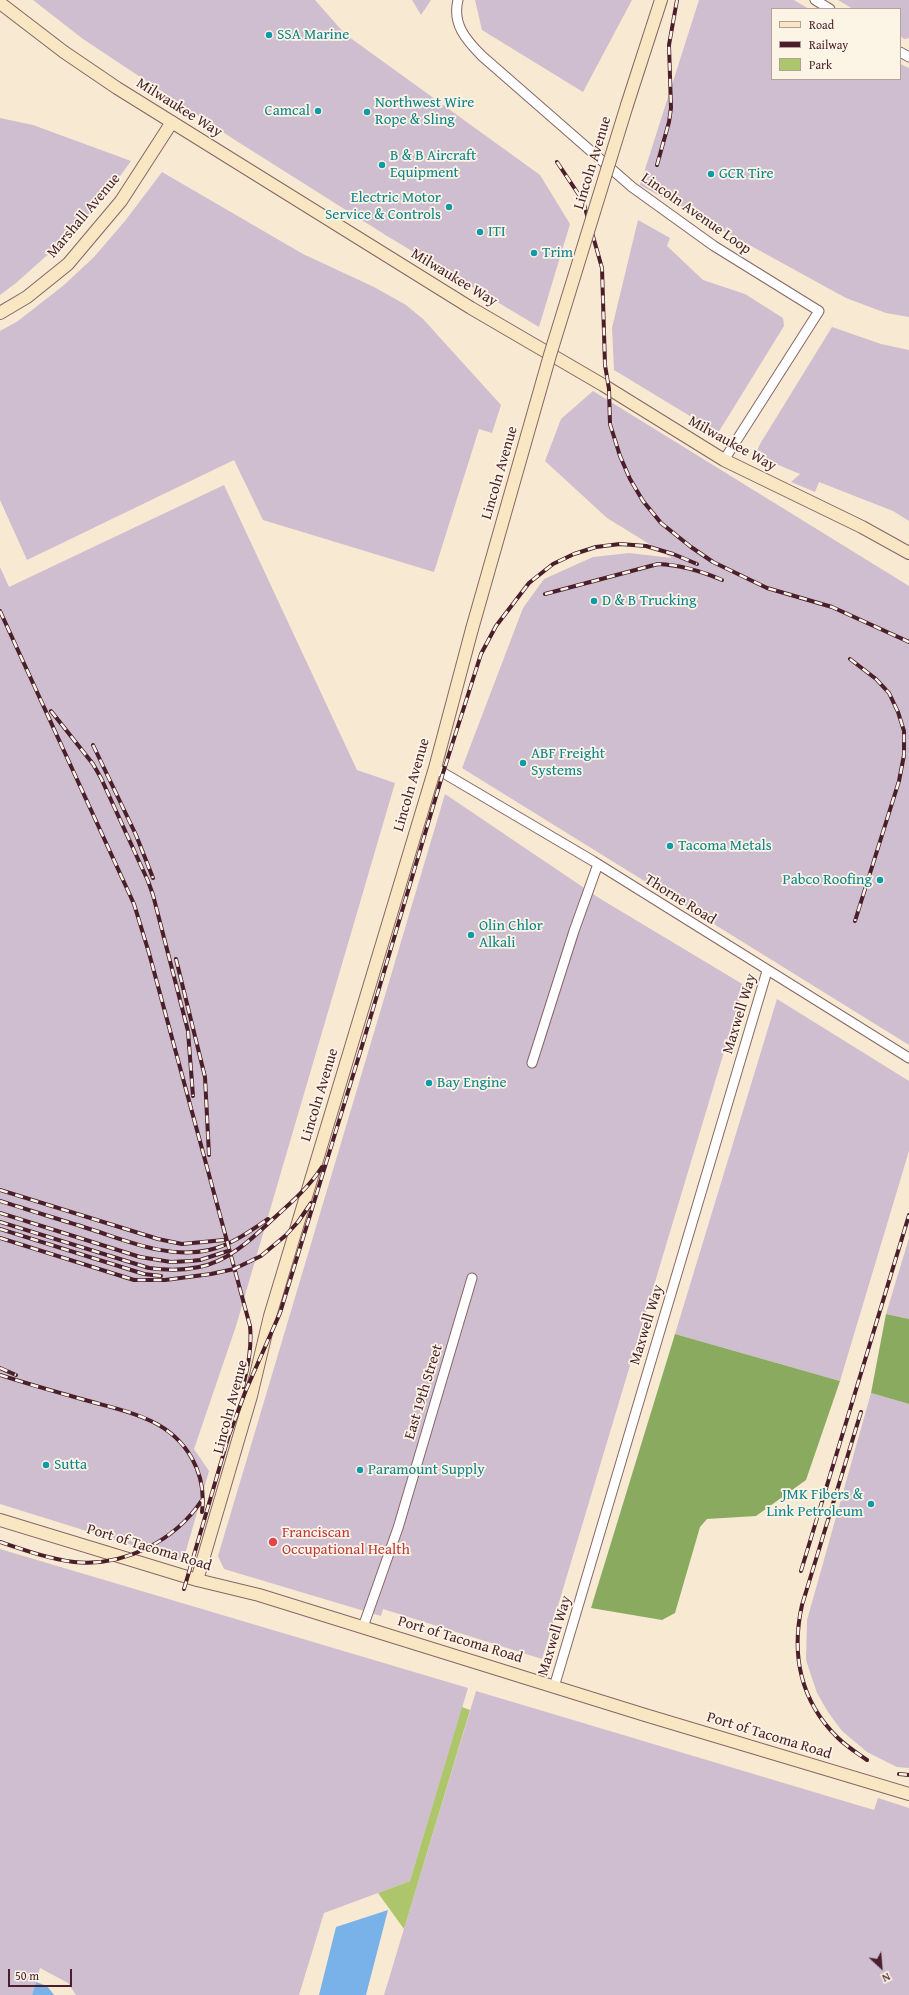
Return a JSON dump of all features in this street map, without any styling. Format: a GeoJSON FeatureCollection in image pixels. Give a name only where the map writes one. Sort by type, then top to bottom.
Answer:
{"type":"FeatureCollection","features":[{"type":"Feature","properties":{"kind":"street","name":"Lincoln Avenue Loop"},"geometry":{"type":"LineString","coordinates":[[458,0],[456,14],[460,28],[467,41],[482,56],[632,187],[714,246],[819,311],[724,460]]}},
{"type":"Feature","properties":{"kind":"street","name":"Lincoln Avenue"},"geometry":{"type":"LineString","coordinates":[[197,1580],[249,1403],[270,1316],[435,768],[472,629],[550,355],[661,0]]}},
{"type":"Feature","properties":{"kind":"street"},"geometry":{"type":"LineString","coordinates":[[815,0],[828,8]]}},
{"type":"Feature","properties":{"kind":"street","name":"Milwaukee Way"},"geometry":{"type":"LineString","coordinates":[[0,3],[64,52],[172,122],[471,308],[603,385],[724,460],[862,527],[909,553]]}},
{"type":"Feature","properties":{"kind":"street","name":"Marshall Avenue"},"geometry":{"type":"LineString","coordinates":[[0,312],[27,297],[68,264],[121,201],[172,122]]}},
{"type":"Feature","properties":{"kind":"street","name":"Thorne Road"},"geometry":{"type":"LineString","coordinates":[[435,768],[598,864],[767,971],[909,1058]]}},
{"type":"Feature","properties":{"kind":"street"},"geometry":{"type":"LineString","coordinates":[[532,1063],[574,931],[598,864]]}},
{"type":"Feature","properties":{"kind":"street","name":"Maxwell Way"},"geometry":{"type":"LineString","coordinates":[[554,1687],[767,971]]}},
{"type":"Feature","properties":{"kind":"street","name":"East 19th Street"},"geometry":{"type":"LineString","coordinates":[[363,1627],[398,1528],[472,1278]]}},
{"type":"Feature","properties":{"kind":"street","name":"Port of Tacoma Road"},"geometry":{"type":"LineString","coordinates":[[0,1520],[197,1580],[259,1595],[554,1687],[909,1794]]}},
{"type":"Feature","properties":{"kind":"shaded area"},"geometry":{"type":"Polygon","coordinates":[[[33,0],[315,0],[345,34],[540,175],[570,224],[539,327],[387,236],[235,140],[83,39],[33,0]]]}},
{"type":"Feature","properties":{"kind":"shaded area"},"geometry":{"type":"Polygon","coordinates":[[[412,0],[431,0],[421,15],[412,0]]]}},
{"type":"Feature","properties":{"kind":"shaded area"},"geometry":{"type":"Polygon","coordinates":[[[475,0],[632,0],[583,92],[482,30],[475,0]]]}},
{"type":"Feature","properties":{"kind":"shaded area"},"geometry":{"type":"Polygon","coordinates":[[[699,0],[794,0],[807,8],[771,8],[771,80],[901,80],[901,64],[909,68],[909,317],[886,313],[846,298],[640,185],[699,0]]]}},
{"type":"Feature","properties":{"kind":"shaded area"},"geometry":{"type":"Polygon","coordinates":[[[838,0],[909,0],[909,38],[904,39],[901,37],[901,8],[851,8],[838,0]]]}},
{"type":"Feature","properties":{"kind":"shaded area"},"geometry":{"type":"Polygon","coordinates":[[[0,118],[33,125],[131,161],[107,194],[80,226],[16,283],[0,295],[0,118]]]}},
{"type":"Feature","properties":{"kind":"shaded area"},"geometry":{"type":"Polygon","coordinates":[[[162,172],[303,254],[374,287],[406,305],[423,319],[501,405],[492,433],[479,429],[434,572],[263,520],[234,460],[27,560],[0,500],[0,331],[18,321],[64,285],[94,257],[125,221],[162,172]]]}},
{"type":"Feature","properties":{"kind":"shaded area"},"geometry":{"type":"Polygon","coordinates":[[[638,220],[670,238],[667,246],[703,280],[745,294],[783,318],[784,326],[718,433],[614,370],[612,328],[638,220]]]}},
{"type":"Feature","properties":{"kind":"shaded area"},"geometry":{"type":"Polygon","coordinates":[[[832,327],[881,344],[909,350],[909,521],[893,511],[819,482],[815,492],[791,482],[800,474],[755,455],[760,444],[832,327]]]}},
{"type":"Feature","properties":{"kind":"shaded area"},"geometry":{"type":"Polygon","coordinates":[[[593,391],[909,586],[909,1045],[462,768],[523,608],[544,579],[593,557],[629,553],[672,558],[607,518],[545,461],[561,419],[593,391]]]}},
{"type":"Feature","properties":{"kind":"shaded area"},"geometry":{"type":"Polygon","coordinates":[[[224,485],[357,770],[395,783],[236,1326],[194,1449],[209,1471],[183,1561],[0,1504],[0,567],[9,587],[224,485]]]}},
{"type":"Feature","properties":{"kind":"shaded area"},"geometry":{"type":"Polygon","coordinates":[[[445,794],[599,898],[744,985],[542,1659],[383,1609],[381,1616],[224,1569],[218,1556],[445,794]]]}},
{"type":"Feature","properties":{"kind":"shaded area"},"geometry":{"type":"Polygon","coordinates":[[[777,999],[909,1081],[909,1151],[840,1381],[675,1334],[777,999]]]}},
{"type":"Feature","properties":{"kind":"shaded area"},"geometry":{"type":"Polygon","coordinates":[[[909,1238],[909,1319],[886,1314],[909,1238]]]}},
{"type":"Feature","properties":{"kind":"shaded area"},"geometry":{"type":"Polygon","coordinates":[[[871,1393],[909,1404],[909,1768],[897,1767],[867,1752],[842,1731],[828,1712],[817,1693],[806,1660],[807,1620],[871,1393]]]}},
{"type":"Feature","properties":{"kind":"shaded area"},"geometry":{"type":"Polygon","coordinates":[[[0,1549],[468,1688],[410,1881],[324,1913],[299,1995],[76,1995],[68,1983],[40,1968],[32,1995],[0,1995],[0,1549]]]}},
{"type":"Feature","properties":{"kind":"shaded area"},"geometry":{"type":"Polygon","coordinates":[[[476,1691],[874,1810],[878,1798],[909,1808],[909,1995],[384,1995],[476,1691]]]}},
{"type":"Feature","properties":{"kind":"green space"},"geometry":{"type":"Polygon","coordinates":[[[886,1314],[909,1319],[909,1404],[871,1393],[886,1314]]]}},
{"type":"Feature","properties":{"kind":"green space"},"geometry":{"type":"Polygon","coordinates":[[[675,1334],[840,1381],[806,1480],[756,1516],[707,1519],[700,1527],[675,1613],[662,1620],[591,1608],[675,1334]]]}},
{"type":"Feature","properties":{"kind":"green space"},"geometry":{"type":"Polygon","coordinates":[[[462,1707],[470,1710],[404,1929],[378,1893],[410,1881],[462,1707]]]}},
{"type":"Feature","properties":{"kind":"water"},"geometry":{"type":"Polygon","coordinates":[[[388,1910],[366,1995],[319,1995],[336,1927],[388,1910]]]}},
{"type":"Feature","properties":{"kind":"water"},"geometry":{"type":"Polygon","coordinates":[[[36,1982],[47,1986],[54,1995],[32,1995],[36,1982]]]}},
{"type":"Feature","properties":{"kind":"railway"},"geometry":{"type":"LineString","coordinates":[[657,165],[669,122],[671,108],[669,45],[677,0]]}},
{"type":"Feature","properties":{"kind":"railway"},"geometry":{"type":"LineString","coordinates":[[557,162],[583,201],[602,268],[605,365],[609,389],[610,424],[620,456],[630,479],[643,501],[661,523],[691,547],[713,562],[767,588],[832,607],[909,642]]}},
{"type":"Feature","properties":{"kind":"railway"},"geometry":{"type":"LineString","coordinates":[[184,1589],[229,1435],[246,1390],[280,1313],[362,1046],[443,773],[481,654],[496,626],[529,583],[553,564],[574,554],[596,547],[620,544],[646,546],[673,554],[697,564]]}},
{"type":"Feature","properties":{"kind":"railway"},"geometry":{"type":"LineString","coordinates":[[545,594],[658,564],[691,569],[722,580]]}},
{"type":"Feature","properties":{"kind":"railway"},"geometry":{"type":"LineString","coordinates":[[0,611],[134,904],[149,953],[250,1326],[249,1356],[243,1387]]}},
{"type":"Feature","properties":{"kind":"railway"},"geometry":{"type":"LineString","coordinates":[[850,659],[876,679],[889,693],[898,712],[904,731],[904,755],[899,781],[855,921]]}},
{"type":"Feature","properties":{"kind":"railway"},"geometry":{"type":"LineString","coordinates":[[51,711],[93,764],[101,778],[148,881],[153,895],[188,1031],[193,1096]]}},
{"type":"Feature","properties":{"kind":"railway"},"geometry":{"type":"LineString","coordinates":[[93,745],[136,835],[153,878]]}},
{"type":"Feature","properties":{"kind":"railway"},"geometry":{"type":"LineString","coordinates":[[176,959],[205,1077],[209,1155]]}},
{"type":"Feature","properties":{"kind":"railway"},"geometry":{"type":"LineString","coordinates":[[0,1222],[149,1268],[170,1270],[188,1269],[219,1261],[246,1243],[300,1194],[322,1167]]}},
{"type":"Feature","properties":{"kind":"railway"},"geometry":{"type":"LineString","coordinates":[[0,1190],[158,1239],[182,1244],[224,1240]]}},
{"type":"Feature","properties":{"kind":"railway"},"geometry":{"type":"LineString","coordinates":[[0,1201],[136,1244],[165,1251],[194,1252],[217,1248],[240,1238],[268,1219]]}},
{"type":"Feature","properties":{"kind":"railway"},"geometry":{"type":"LineString","coordinates":[[0,1238],[134,1280],[165,1280],[211,1274],[234,1269],[261,1256],[285,1236],[298,1222],[311,1203]]}},
{"type":"Feature","properties":{"kind":"railway"},"geometry":{"type":"LineString","coordinates":[[0,1213],[140,1257],[171,1262],[191,1261],[200,1260],[228,1251]]}},
{"type":"Feature","properties":{"kind":"railway"},"geometry":{"type":"LineString","coordinates":[[801,1571],[909,1215]]}},
{"type":"Feature","properties":{"kind":"railway"},"geometry":{"type":"LineString","coordinates":[[0,1229],[144,1274],[161,1276]]}},
{"type":"Feature","properties":{"kind":"railway"},"geometry":{"type":"LineString","coordinates":[[0,1368],[16,1375]]}},
{"type":"Feature","properties":{"kind":"railway"},"geometry":{"type":"LineString","coordinates":[[0,1375],[143,1417],[164,1428],[184,1447],[192,1458],[198,1471],[203,1498],[202,1512]]}},
{"type":"Feature","properties":{"kind":"railway"},"geometry":{"type":"LineString","coordinates":[[861,1412],[802,1605],[798,1641],[802,1676],[807,1693],[815,1708],[825,1724],[838,1738],[867,1760]]}},
{"type":"Feature","properties":{"kind":"railway"},"geometry":{"type":"LineString","coordinates":[[0,1542],[65,1561],[93,1562],[111,1560],[147,1548],[163,1539],[178,1528],[191,1515],[202,1500]]}},
{"type":"Feature","properties":{"kind":"railway"},"geometry":{"type":"LineString","coordinates":[[899,1774],[909,1775]]}},
{"type":"Feature","properties":{"kind":"place","name":"SSA Marine"},"geometry":{"type":"Point","coordinates":[269,35]}},
{"type":"Feature","properties":{"kind":"place","name":"Camcal"},"geometry":{"type":"Point","coordinates":[318,111]}},
{"type":"Feature","properties":{"kind":"place","name":"Northwest Wire Rope & Sling"},"geometry":{"type":"Point","coordinates":[367,112]}},
{"type":"Feature","properties":{"kind":"place","name":"B & B Aircraft Equipment"},"geometry":{"type":"Point","coordinates":[382,165]}},
{"type":"Feature","properties":{"kind":"place","name":"GCR Tire"},"geometry":{"type":"Point","coordinates":[711,174]}},
{"type":"Feature","properties":{"kind":"place","name":"Electric Motor Service & Controls"},"geometry":{"type":"Point","coordinates":[449,207]}},
{"type":"Feature","properties":{"kind":"place","name":"ITI"},"geometry":{"type":"Point","coordinates":[480,232]}},
{"type":"Feature","properties":{"kind":"place","name":"Trim"},"geometry":{"type":"Point","coordinates":[534,253]}},
{"type":"Feature","properties":{"kind":"place","name":"D & B Trucking"},"geometry":{"type":"Point","coordinates":[594,601]}},
{"type":"Feature","properties":{"kind":"place","name":"ABF Freight Systems"},"geometry":{"type":"Point","coordinates":[523,763]}},
{"type":"Feature","properties":{"kind":"place","name":"Tacoma Metals"},"geometry":{"type":"Point","coordinates":[670,846]}},
{"type":"Feature","properties":{"kind":"place","name":"Pabco Roofing"},"geometry":{"type":"Point","coordinates":[880,880]}},
{"type":"Feature","properties":{"kind":"place","name":"Olin Chlor Alkali"},"geometry":{"type":"Point","coordinates":[471,935]}},
{"type":"Feature","properties":{"kind":"place","name":"Bay Engine"},"geometry":{"type":"Point","coordinates":[429,1083]}},
{"type":"Feature","properties":{"kind":"place","name":"Sutta"},"geometry":{"type":"Point","coordinates":[46,1465]}},
{"type":"Feature","properties":{"kind":"place","name":"Paramount Supply"},"geometry":{"type":"Point","coordinates":[360,1470]}},
{"type":"Feature","properties":{"kind":"place","name":"JMK Fibers & Link Petroleum"},"geometry":{"type":"Point","coordinates":[871,1504]}},
{"type":"Feature","properties":{"kind":"place","name":"Franciscan Occupational Health"},"geometry":{"type":"Point","coordinates":[273,1542]}}]}
